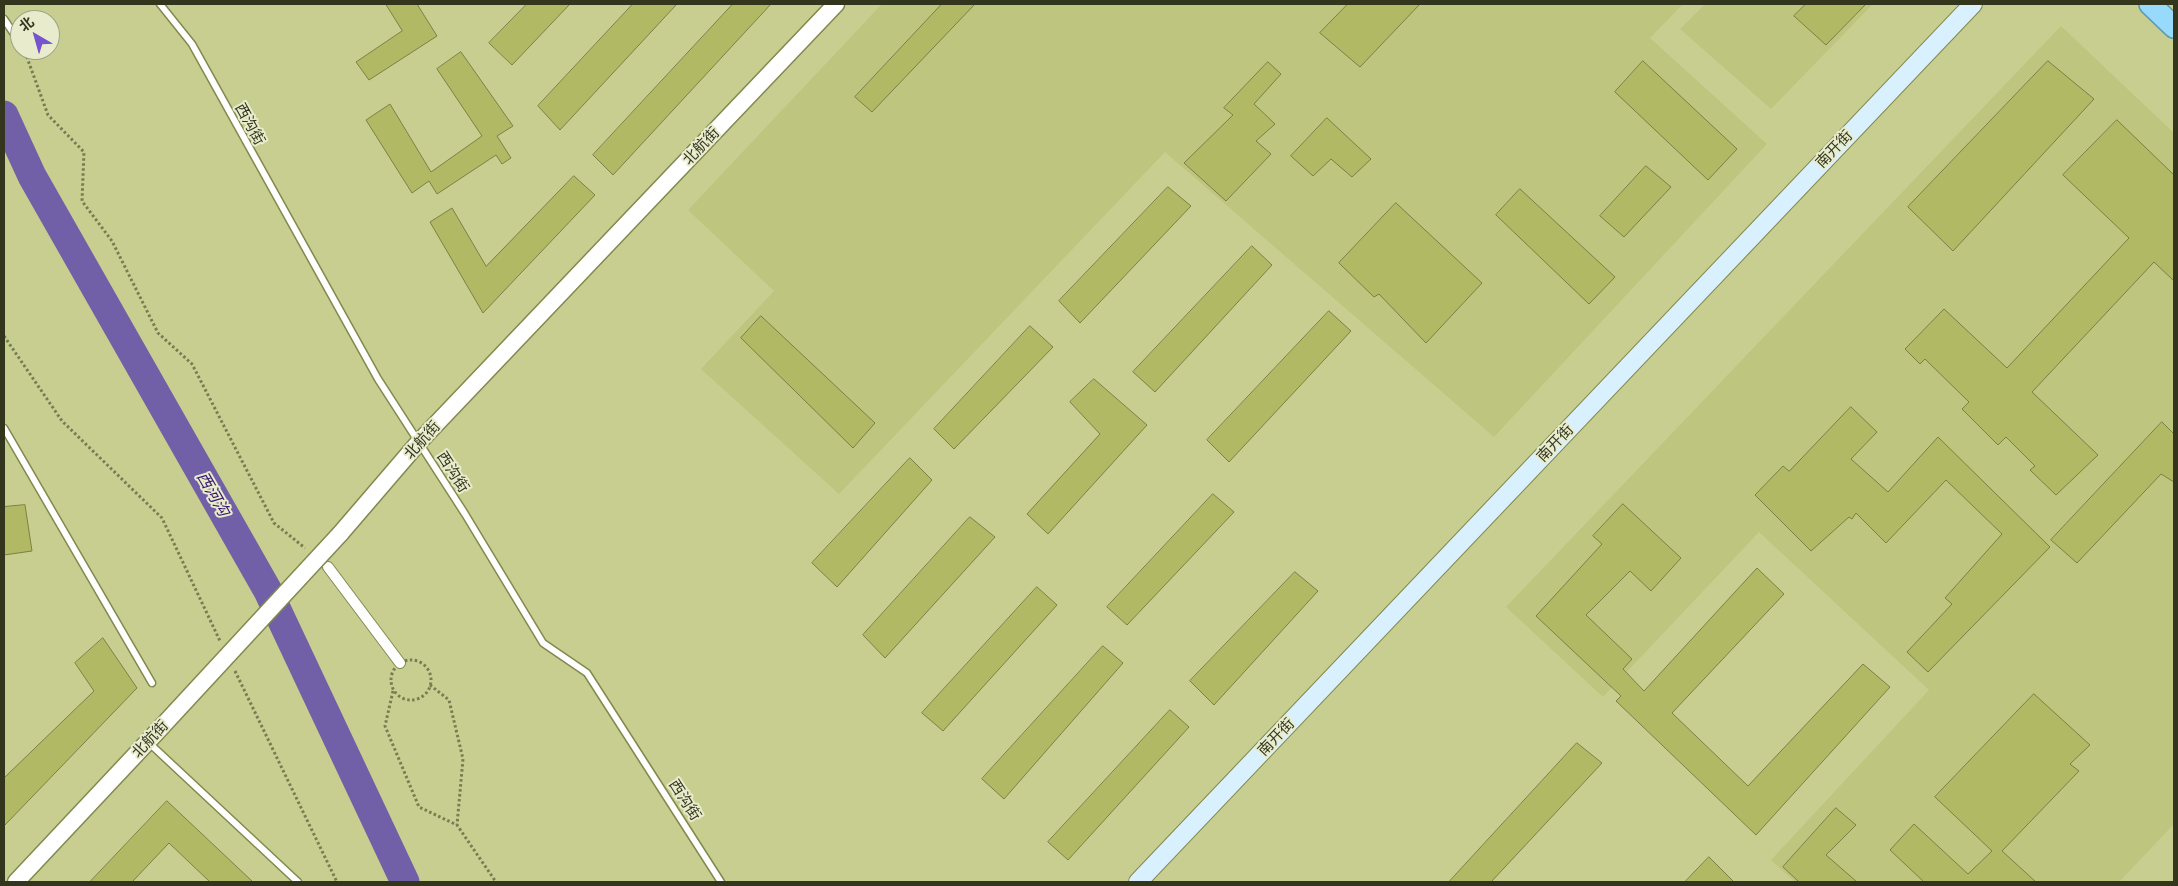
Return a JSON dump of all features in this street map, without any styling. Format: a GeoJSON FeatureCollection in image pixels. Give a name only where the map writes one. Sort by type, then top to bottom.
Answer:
{"type":"FeatureCollection","features":[{"type":"Feature","properties":{"kind":"highway"},"geometry":{"type":"LineString","coordinates":[[2150,4],[2174,27]]}},
{"type":"Feature","properties":{"kind":"main road","name":"南开街"},"geometry":{"type":"LineString","coordinates":[[1138,882],[1973,4]]}},
{"type":"Feature","properties":{"kind":"street","name":"北航街"},"geometry":{"type":"LineString","coordinates":[[16,882],[340,534],[419,442],[836,4]]}},
{"type":"Feature","properties":{"kind":"street"},"geometry":{"type":"LineString","coordinates":[[328,567],[400,663]]}},
{"type":"Feature","properties":{"kind":"lane","name":"西沟街"},"geometry":{"type":"LineString","coordinates":[[160,4],[192,44],[378,380],[465,514],[543,642],[587,673],[721,882]]}},
{"type":"Feature","properties":{"kind":"lane"},"geometry":{"type":"LineString","coordinates":[[4,428],[152,683]]}},
{"type":"Feature","properties":{"kind":"lane"},"geometry":{"type":"LineString","coordinates":[[152,738],[298,882]]}},
{"type":"Feature","properties":{"kind":"path"},"geometry":{"type":"LineString","coordinates":[[28,60],[48,115],[84,152],[82,201],[112,241],[158,333],[192,364],[274,523],[328,567]]}},
{"type":"Feature","properties":{"kind":"path"},"geometry":{"type":"LineString","coordinates":[[4,336],[62,422],[162,518],[222,646]]}},
{"type":"Feature","properties":{"kind":"path"},"geometry":{"type":"LineString","coordinates":[[394,691],[404,699],[417,699],[423,696],[430,685],[429,672],[420,662],[414,660],[400,663],[392,672],[390,678],[394,691],[385,726],[419,807],[457,825],[496,882]]}},
{"type":"Feature","properties":{"kind":"path"},"geometry":{"type":"LineString","coordinates":[[231,664],[337,882]]}},
{"type":"Feature","properties":{"kind":"path"},"geometry":{"type":"LineString","coordinates":[[430,685],[449,700],[463,759],[457,825]]}},
{"type":"Feature","properties":{"kind":"shaded area"},"geometry":{"type":"Polygon","coordinates":[[[882,4],[1683,4],[1650,38],[1767,144],[1494,437],[1165,152],[839,494],[701,369],[774,291],[688,210],[882,4]]]}},
{"type":"Feature","properties":{"kind":"shaded area"},"geometry":{"type":"Polygon","coordinates":[[[1705,4],[1873,4],[1771,109],[1680,29],[1705,4]]]}},
{"type":"Feature","properties":{"kind":"shaded area"},"geometry":{"type":"Polygon","coordinates":[[[2061,26],[2174,133],[2174,824],[2119,882],[1795,882],[1771,860],[1929,690],[1759,532],[1603,697],[1506,607],[2061,26]]]}},
{"type":"Feature","properties":{"kind":"building"},"geometry":{"type":"Polygon","coordinates":[[[386,4],[417,4],[437,36],[369,80],[356,62],[402,31],[386,4]]]}},
{"type":"Feature","properties":{"kind":"building"},"geometry":{"type":"Polygon","coordinates":[[[527,4],[570,4],[512,65],[489,43],[527,4]]]}},
{"type":"Feature","properties":{"kind":"building"},"geometry":{"type":"Polygon","coordinates":[[[633,4],[677,4],[560,130],[538,106],[633,4]]]}},
{"type":"Feature","properties":{"kind":"building"},"geometry":{"type":"Polygon","coordinates":[[[733,4],[771,4],[613,175],[593,155],[733,4]]]}},
{"type":"Feature","properties":{"kind":"building"},"geometry":{"type":"Polygon","coordinates":[[[942,4],[975,4],[872,112],[855,97],[942,4]]]}},
{"type":"Feature","properties":{"kind":"building"},"geometry":{"type":"Polygon","coordinates":[[[1348,4],[1420,4],[1360,67],[1320,33],[1348,4]]]}},
{"type":"Feature","properties":{"kind":"building"},"geometry":{"type":"Polygon","coordinates":[[[1806,4],[1866,4],[1826,45],[1794,16],[1806,4]]]}},
{"type":"Feature","properties":{"kind":"building"},"geometry":{"type":"Polygon","coordinates":[[[461,52],[513,126],[497,136],[511,158],[502,164],[496,155],[437,194],[429,181],[412,193],[366,120],[390,104],[431,172],[482,136],[437,69],[461,52]]]}},
{"type":"Feature","properties":{"kind":"building"},"geometry":{"type":"Polygon","coordinates":[[[1643,61],[1737,149],[1708,180],[1615,92],[1643,61]]]}},
{"type":"Feature","properties":{"kind":"building"},"geometry":{"type":"Polygon","coordinates":[[[2048,61],[2094,99],[1953,251],[1908,207],[2048,61]]]}},
{"type":"Feature","properties":{"kind":"building"},"geometry":{"type":"Polygon","coordinates":[[[1268,62],[1281,74],[1254,104],[1275,124],[1256,141],[1271,154],[1226,201],[1184,163],[1233,115],[1224,108],[1268,62]]]}},
{"type":"Feature","properties":{"kind":"building"},"geometry":{"type":"Polygon","coordinates":[[[1327,118],[1371,159],[1352,177],[1331,159],[1313,176],[1291,156],[1327,118]]]}},
{"type":"Feature","properties":{"kind":"building"},"geometry":{"type":"Polygon","coordinates":[[[2117,120],[2174,175],[2174,281],[2154,262],[2032,392],[2098,455],[2056,495],[2030,470],[2035,466],[2006,437],[1998,445],[1962,409],[1969,402],[1925,359],[1920,364],[1905,349],[1944,309],[2007,368],[2129,238],[2063,175],[2117,120]]]}},
{"type":"Feature","properties":{"kind":"building"},"geometry":{"type":"Polygon","coordinates":[[[1646,166],[1671,187],[1624,237],[1600,216],[1646,166]]]}},
{"type":"Feature","properties":{"kind":"building"},"geometry":{"type":"Polygon","coordinates":[[[574,176],[595,195],[483,313],[430,222],[452,208],[486,266],[574,176]]]}},
{"type":"Feature","properties":{"kind":"building"},"geometry":{"type":"Polygon","coordinates":[[[1168,187],[1191,206],[1080,323],[1059,301],[1168,187]]]}},
{"type":"Feature","properties":{"kind":"building"},"geometry":{"type":"Polygon","coordinates":[[[1520,189],[1615,277],[1589,304],[1496,215],[1520,189]]]}},
{"type":"Feature","properties":{"kind":"building"},"geometry":{"type":"Polygon","coordinates":[[[1396,203],[1482,283],[1426,343],[1379,294],[1374,297],[1339,263],[1396,203]]]}},
{"type":"Feature","properties":{"kind":"building"},"geometry":{"type":"Polygon","coordinates":[[[1252,246],[1272,265],[1155,392],[1133,372],[1252,246]]]}},
{"type":"Feature","properties":{"kind":"building"},"geometry":{"type":"Polygon","coordinates":[[[1329,311],[1351,331],[1229,462],[1207,440],[1329,311]]]}},
{"type":"Feature","properties":{"kind":"building"},"geometry":{"type":"Polygon","coordinates":[[[761,316],[875,423],[853,448],[741,338],[761,316]]]}},
{"type":"Feature","properties":{"kind":"building"},"geometry":{"type":"Polygon","coordinates":[[[1030,326],[1053,347],[954,449],[934,429],[1030,326]]]}},
{"type":"Feature","properties":{"kind":"building"},"geometry":{"type":"Polygon","coordinates":[[[1094,379],[1147,425],[1048,534],[1027,514],[1100,434],[1070,402],[1094,379]]]}},
{"type":"Feature","properties":{"kind":"building"},"geometry":{"type":"Polygon","coordinates":[[[1851,407],[1877,432],[1851,459],[1888,492],[1938,437],[2050,547],[1928,672],[1907,652],[1952,604],[1945,598],[2002,534],[1946,480],[1886,543],[1856,513],[1852,519],[1849,517],[1811,551],[1755,495],[1783,466],[1789,471],[1851,407]]]}},
{"type":"Feature","properties":{"kind":"building"},"geometry":{"type":"Polygon","coordinates":[[[2162,422],[2174,434],[2174,482],[2161,474],[2077,563],[2051,540],[2162,422]]]}},
{"type":"Feature","properties":{"kind":"building"},"geometry":{"type":"Polygon","coordinates":[[[910,458],[932,480],[837,587],[812,563],[910,458]]]}},
{"type":"Feature","properties":{"kind":"building"},"geometry":{"type":"Polygon","coordinates":[[[1213,494],[1234,512],[1127,625],[1107,607],[1213,494]]]}},
{"type":"Feature","properties":{"kind":"building"},"geometry":{"type":"Polygon","coordinates":[[[1623,504],[1681,558],[1651,591],[1630,571],[1586,615],[1632,659],[1623,669],[1644,691],[1757,568],[1784,594],[1672,713],[1748,786],[1863,664],[1890,687],[1756,835],[1616,701],[1621,696],[1536,616],[1602,544],[1593,536],[1623,504]]]}},
{"type":"Feature","properties":{"kind":"building"},"geometry":{"type":"Polygon","coordinates":[[[25,505],[32,551],[4,555],[4,507],[25,505]]]}},
{"type":"Feature","properties":{"kind":"building"},"geometry":{"type":"Polygon","coordinates":[[[970,517],[995,537],[885,658],[863,635],[970,517]]]}},
{"type":"Feature","properties":{"kind":"building"},"geometry":{"type":"Polygon","coordinates":[[[1295,572],[1318,591],[1214,705],[1190,681],[1295,572]]]}},
{"type":"Feature","properties":{"kind":"building"},"geometry":{"type":"Polygon","coordinates":[[[1037,587],[1057,605],[943,731],[922,713],[1037,587]]]}},
{"type":"Feature","properties":{"kind":"building"},"geometry":{"type":"Polygon","coordinates":[[[103,638],[137,688],[4,826],[4,778],[94,691],[75,663],[103,638]]]}},
{"type":"Feature","properties":{"kind":"building"},"geometry":{"type":"Polygon","coordinates":[[[1103,646],[1123,663],[1004,799],[982,779],[1103,646]]]}},
{"type":"Feature","properties":{"kind":"building"},"geometry":{"type":"Polygon","coordinates":[[[2034,694],[2090,745],[2070,764],[2079,771],[2002,851],[2036,882],[1924,882],[1890,850],[1914,824],[1968,874],[1992,851],[1935,797],[2034,694]]]}},
{"type":"Feature","properties":{"kind":"building"},"geometry":{"type":"Polygon","coordinates":[[[1170,710],[1189,727],[1068,860],[1048,842],[1170,710]]]}},
{"type":"Feature","properties":{"kind":"building"},"geometry":{"type":"Polygon","coordinates":[[[1577,743],[1602,763],[1491,882],[1449,882],[1577,743]]]}},
{"type":"Feature","properties":{"kind":"building"},"geometry":{"type":"Polygon","coordinates":[[[167,801],[253,882],[210,882],[169,843],[132,882],[90,882],[167,801]]]}},
{"type":"Feature","properties":{"kind":"building"},"geometry":{"type":"Polygon","coordinates":[[[1836,808],[1856,825],[1826,855],[1857,882],[1799,882],[1783,867],[1836,808]]]}},
{"type":"Feature","properties":{"kind":"building"},"geometry":{"type":"Polygon","coordinates":[[[1709,857],[1734,882],[1685,882],[1709,857]]]}},
{"type":"Feature","properties":{"kind":"waterway","name":"西河沟"},"geometry":{"type":"LineString","coordinates":[[4,115],[32,176],[268,591],[405,882]]}}]}
